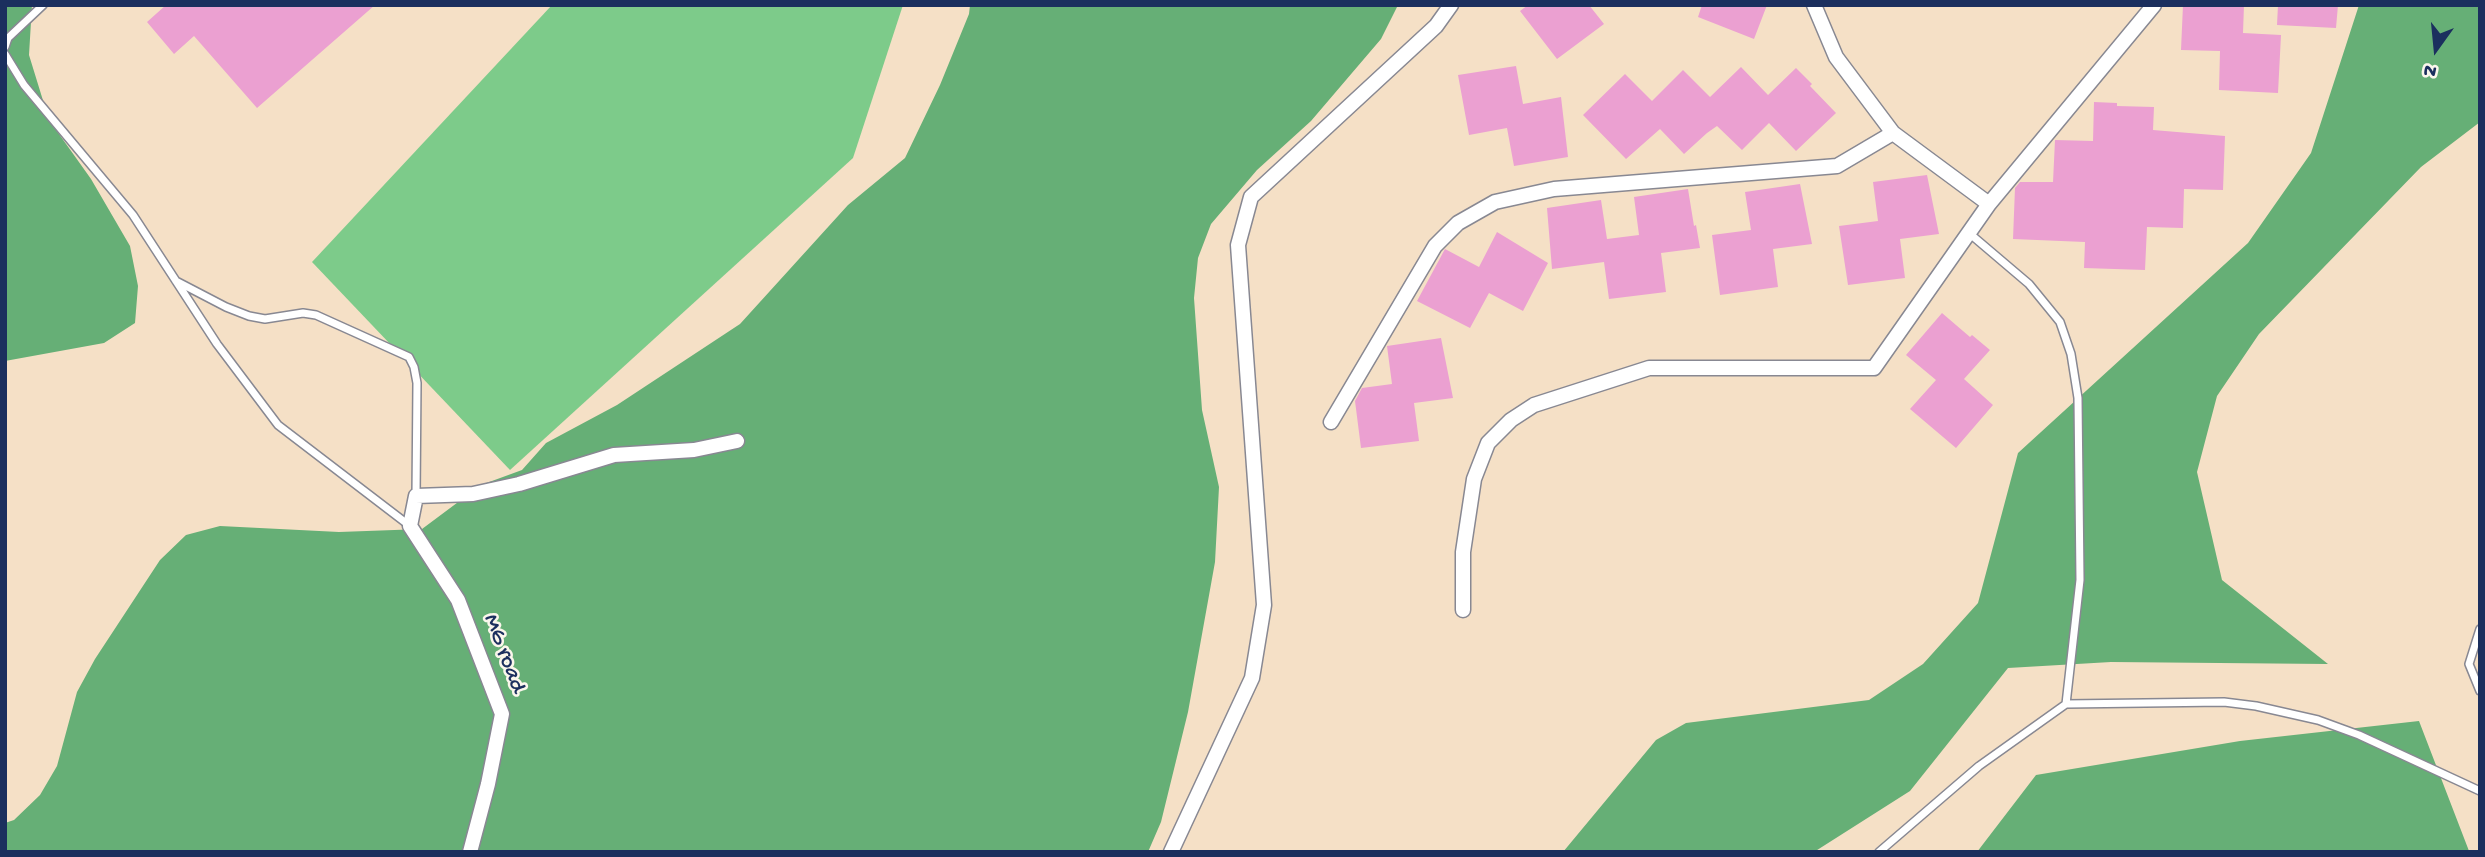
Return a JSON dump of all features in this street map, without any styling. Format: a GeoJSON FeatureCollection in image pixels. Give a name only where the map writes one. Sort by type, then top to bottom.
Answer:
{"type":"FeatureCollection","features":[{"type":"Feature","properties":{"kind":"street"},"geometry":{"type":"LineString","coordinates":[[1171,852],[1252,678],[1264,605],[1238,245],[1251,197],[1436,26],[1451,5]]}},
{"type":"Feature","properties":{"kind":"street"},"geometry":{"type":"LineString","coordinates":[[1814,5],[1836,57],[1893,133],[1989,204]]}},
{"type":"Feature","properties":{"kind":"street"},"geometry":{"type":"LineString","coordinates":[[1463,610],[1463,552],[1474,479],[1488,443],[1511,420],[1534,405],[1649,368],[1874,368],[1989,204],[2154,5]]}},
{"type":"Feature","properties":{"kind":"street"},"geometry":{"type":"LineString","coordinates":[[1331,422],[1435,246],[1458,223],[1495,202],[1554,189],[1838,166],[1893,133]]}},
{"type":"Feature","properties":{"kind":"street"},"geometry":{"type":"LineString","coordinates":[[410,526],[416,496],[472,494],[519,484],[614,455],[694,450],[737,441]]}},
{"type":"Feature","properties":{"kind":"street","name":"MG road"},"geometry":{"type":"LineString","coordinates":[[410,526],[457,600],[502,715],[470,852]]}},
{"type":"Feature","properties":{"kind":"lane"},"geometry":{"type":"LineString","coordinates":[[5,47],[8,38],[43,5]]}},
{"type":"Feature","properties":{"kind":"lane"},"geometry":{"type":"LineString","coordinates":[[5,54],[24,85],[133,215],[217,344],[278,425],[410,526]]}},
{"type":"Feature","properties":{"kind":"lane"},"geometry":{"type":"LineString","coordinates":[[1969,233],[2029,284],[2060,322],[2071,354],[2078,398],[2080,580],[2066,704]]}},
{"type":"Feature","properties":{"kind":"lane"},"geometry":{"type":"LineString","coordinates":[[176,281],[249,316],[265,319],[303,313],[316,315],[409,357],[417,383],[416,496]]}},
{"type":"Feature","properties":{"kind":"lane"},"geometry":{"type":"LineString","coordinates":[[2480,629],[2469,664],[2480,691]]}},
{"type":"Feature","properties":{"kind":"lane"},"geometry":{"type":"LineString","coordinates":[[1879,852],[1979,766],[2066,704],[2224,702],[2256,706],[2318,720],[2359,735],[2480,791]]}},
{"type":"Feature","properties":{"kind":"green space"},"geometry":{"type":"Polygon","coordinates":[[[5,5],[32,5],[29,55],[49,120],[91,179],[130,246],[138,286],[135,323],[104,343],[5,361],[5,5]]]}},
{"type":"Feature","properties":{"kind":"green space"},"geometry":{"type":"Polygon","coordinates":[[[552,5],[903,5],[853,158],[510,470],[312,262],[552,5]]]}},
{"type":"Feature","properties":{"kind":"green space"},"geometry":{"type":"Polygon","coordinates":[[[970,5],[1398,5],[1381,39],[1311,121],[1257,170],[1211,224],[1198,258],[1194,298],[1202,410],[1219,487],[1215,562],[1188,712],[1161,822],[1148,852],[5,852],[5,823],[14,820],[40,795],[57,766],[77,692],[95,659],[160,560],[186,535],[220,526],[339,532],[422,529],[481,485],[522,470],[546,443],[617,405],[740,324],[848,205],[905,158],[940,85],[969,14],[970,5]]]}},
{"type":"Feature","properties":{"kind":"green space"},"geometry":{"type":"Polygon","coordinates":[[[2359,5],[2480,5],[2480,122],[2421,167],[2259,334],[2217,396],[2197,472],[2222,580],[2328,664],[2111,662],[2008,668],[1910,791],[1814,852],[1563,852],[1656,740],[1686,723],[1869,700],[1923,664],[1978,603],[2018,453],[2248,243],[2311,153],[2359,5]]]}},
{"type":"Feature","properties":{"kind":"green space"},"geometry":{"type":"Polygon","coordinates":[[[2419,721],[2469,851],[2480,852],[1977,852],[2036,775],[2240,741],[2419,721]]]}},
{"type":"Feature","properties":{"kind":"building"},"geometry":{"type":"Polygon","coordinates":[[[166,5],[375,5],[257,108],[194,36],[174,54],[147,22],[166,5]]]}},
{"type":"Feature","properties":{"kind":"building"},"geometry":{"type":"Polygon","coordinates":[[[1528,5],[1589,5],[1604,24],[1557,59],[1520,11],[1528,5]]]}},
{"type":"Feature","properties":{"kind":"building"},"geometry":{"type":"Polygon","coordinates":[[[1702,5],[1767,5],[1754,39],[1698,17],[1702,5]]]}},
{"type":"Feature","properties":{"kind":"building"},"geometry":{"type":"Polygon","coordinates":[[[2183,5],[2244,5],[2243,33],[2281,35],[2278,93],[2219,90],[2220,51],[2181,50],[2183,5]]]}},
{"type":"Feature","properties":{"kind":"building"},"geometry":{"type":"Polygon","coordinates":[[[2278,5],[2338,5],[2336,28],[2277,25],[2278,5]]]}},
{"type":"Feature","properties":{"kind":"building"},"geometry":{"type":"Polygon","coordinates":[[[1516,66],[1523,104],[1561,97],[1568,157],[1514,166],[1507,128],[1469,135],[1458,75],[1516,66]]]}},
{"type":"Feature","properties":{"kind":"building"},"geometry":{"type":"Polygon","coordinates":[[[1741,67],[1768,95],[1796,68],[1836,113],[1796,151],[1769,123],[1742,150],[1717,126],[1684,154],[1660,129],[1626,159],[1583,115],[1625,74],[1652,101],[1683,70],[1710,97],[1741,67]]]}},
{"type":"Feature","properties":{"kind":"building"},"geometry":{"type":"Polygon","coordinates":[[[2094,102],[2154,107],[2153,130],[2225,136],[2223,190],[2184,189],[2183,228],[2147,227],[2145,270],[2084,268],[2085,242],[2013,239],[2015,188],[2020,182],[2053,182],[2055,140],[2093,141],[2094,102]]]}},
{"type":"Feature","properties":{"kind":"building"},"geometry":{"type":"Polygon","coordinates":[[[1927,175],[1939,234],[1900,239],[1905,278],[1848,285],[1839,226],[1878,221],[1873,182],[1927,175]]]}},
{"type":"Feature","properties":{"kind":"building"},"geometry":{"type":"Polygon","coordinates":[[[1800,184],[1812,244],[1773,249],[1778,287],[1720,295],[1712,235],[1751,230],[1745,192],[1800,184]]]}},
{"type":"Feature","properties":{"kind":"building"},"geometry":{"type":"Polygon","coordinates":[[[1688,189],[1700,248],[1661,253],[1666,292],[1609,299],[1604,262],[1552,269],[1547,208],[1601,200],[1607,239],[1639,235],[1634,197],[1688,189]]]}},
{"type":"Feature","properties":{"kind":"building"},"geometry":{"type":"Polygon","coordinates":[[[1497,232],[1548,263],[1523,311],[1489,293],[1470,328],[1417,301],[1445,249],[1479,267],[1497,232]]]}},
{"type":"Feature","properties":{"kind":"building"},"geometry":{"type":"Polygon","coordinates":[[[1942,313],[1990,350],[1964,379],[1993,405],[1956,448],[1910,409],[1936,380],[1906,355],[1942,313]]]}},
{"type":"Feature","properties":{"kind":"building"},"geometry":{"type":"Polygon","coordinates":[[[1441,338],[1453,398],[1414,403],[1419,441],[1361,448],[1355,401],[1362,388],[1392,384],[1387,346],[1441,338]]]}}]}
